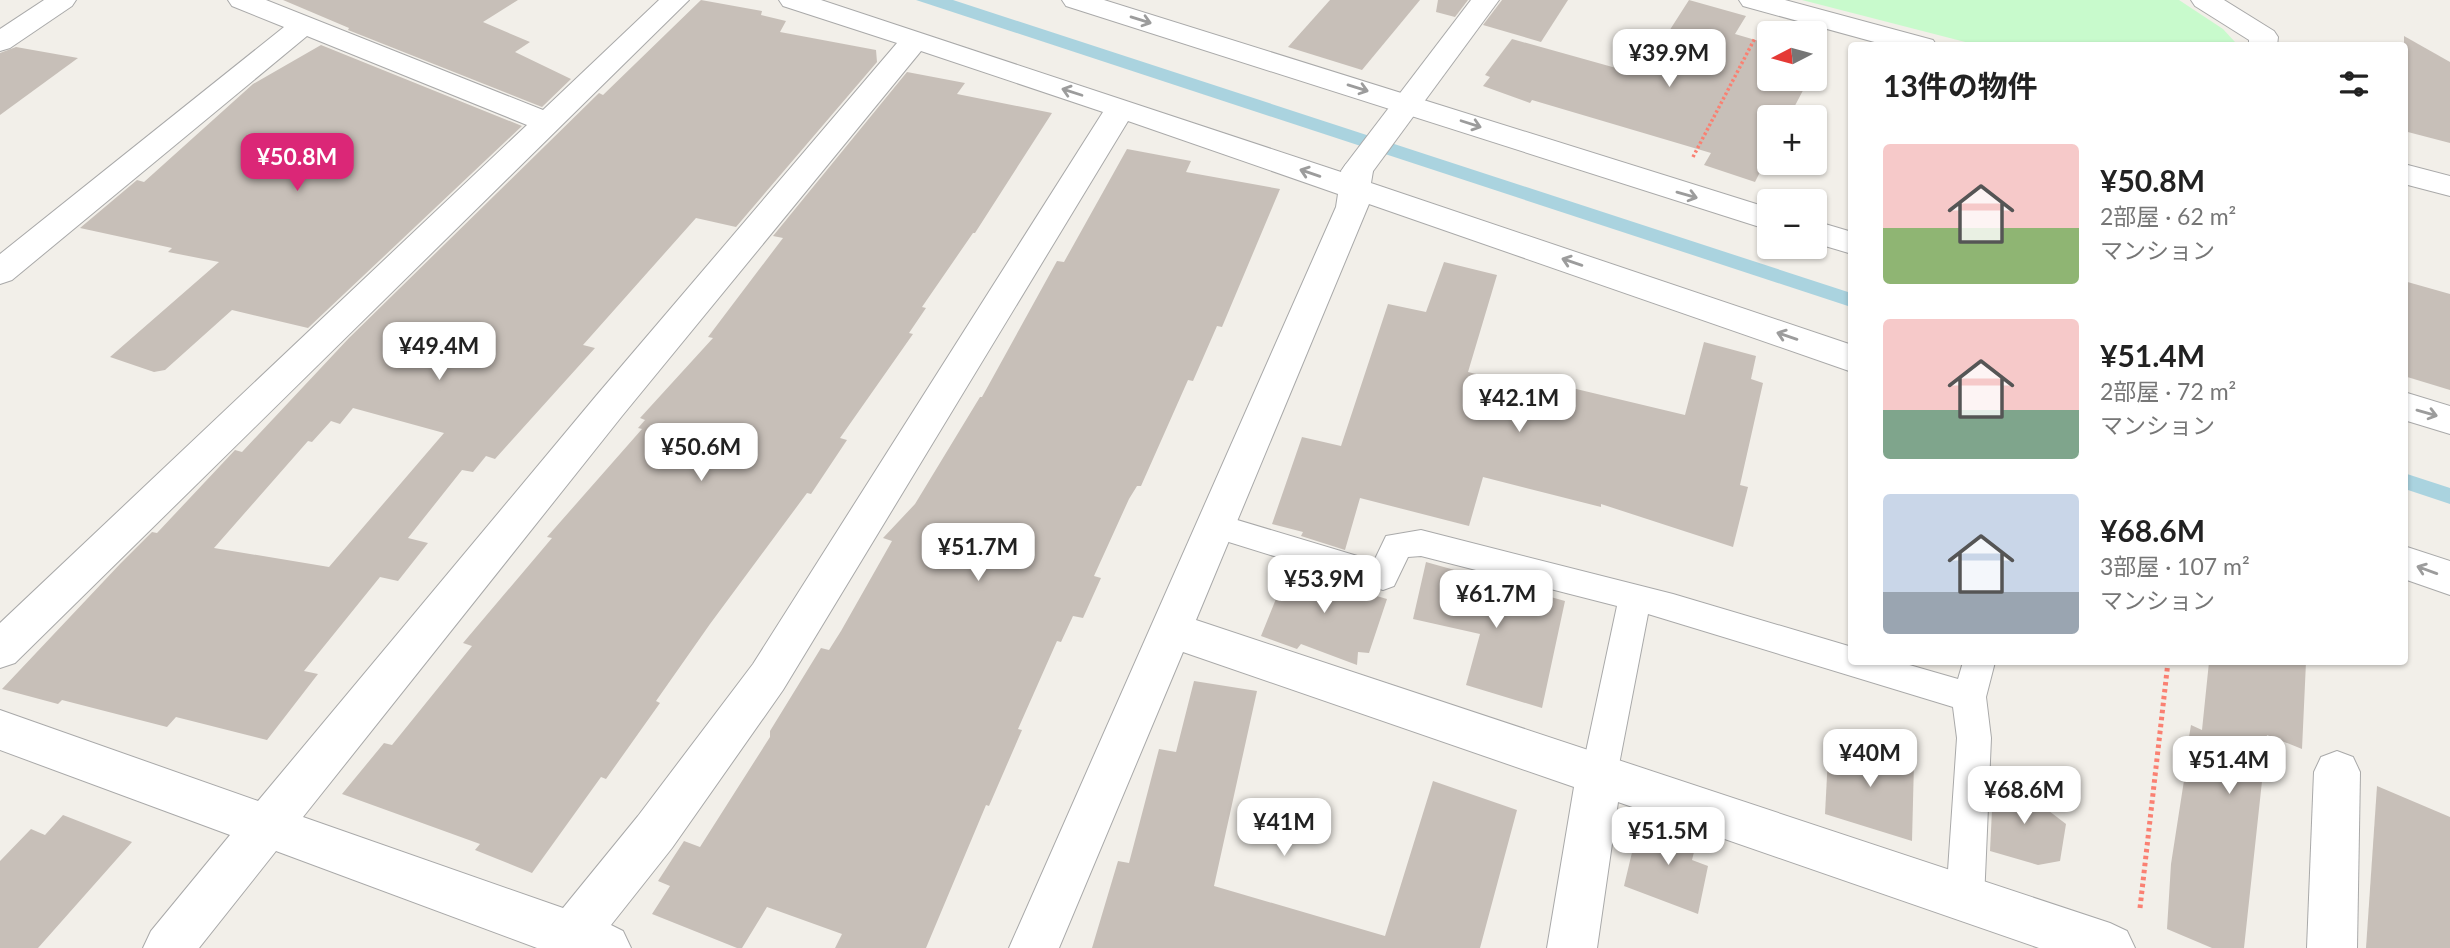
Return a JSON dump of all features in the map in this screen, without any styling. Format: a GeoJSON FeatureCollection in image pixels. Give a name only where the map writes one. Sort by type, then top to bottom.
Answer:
{"type":"FeatureCollection","features":[{"type":"Feature","properties":{"kind":"street"},"geometry":{"type":"LineString","coordinates":[[0,42],[62,0]]}},
{"type":"Feature","properties":{"kind":"street"},"geometry":{"type":"LineString","coordinates":[[242,0],[548,123]]}},
{"type":"Feature","properties":{"kind":"street"},"geometry":{"type":"LineString","coordinates":[[0,650],[675,0]]}},
{"type":"Feature","properties":{"kind":"street"},"geometry":{"type":"LineString","coordinates":[[793,0],[1121,108],[1356,179],[1848,358]]}},
{"type":"Feature","properties":{"kind":"street"},"geometry":{"type":"LineString","coordinates":[[1076,0],[1400,112],[1757,215]]}},
{"type":"Feature","properties":{"kind":"street"},"geometry":{"type":"LineString","coordinates":[[1034,948],[1352,207],[1356,179],[1400,112],[1485,0]]}},
{"type":"Feature","properties":{"kind":"street"},"geometry":{"type":"LineString","coordinates":[[2205,0],[2264,37],[2263,42]]}},
{"type":"Feature","properties":{"kind":"street"},"geometry":{"type":"LineString","coordinates":[[1763,3],[1908,42]]}},
{"type":"Feature","properties":{"kind":"street"},"geometry":{"type":"LineString","coordinates":[[0,272],[304,25]]}},
{"type":"Feature","properties":{"kind":"street"},"geometry":{"type":"LineString","coordinates":[[168,948],[609,405],[914,41]]}},
{"type":"Feature","properties":{"kind":"street"},"geometry":{"type":"LineString","coordinates":[[0,730],[270,825],[580,944],[655,832],[768,677],[1121,108]]}},
{"type":"Feature","properties":{"kind":"street"},"geometry":{"type":"LineString","coordinates":[[2408,175],[2450,186]]}},
{"type":"Feature","properties":{"kind":"street"},"geometry":{"type":"LineString","coordinates":[[1827,236],[1848,242]]}},
{"type":"Feature","properties":{"kind":"street"},"geometry":{"type":"LineString","coordinates":[[2408,407],[2450,420]]}},
{"type":"Feature","properties":{"kind":"street"},"geometry":{"type":"LineString","coordinates":[[2408,563],[2450,578]]}},
{"type":"Feature","properties":{"kind":"street"},"geometry":{"type":"LineString","coordinates":[[1169,629],[1965,900],[2124,934]]}},
{"type":"Feature","properties":{"kind":"street"},"geometry":{"type":"LineString","coordinates":[[2332,948],[2337,772]]}},
{"type":"Feature","properties":{"kind":"street"},"geometry":{"type":"LineString","coordinates":[[1572,948],[1599,775]]}},
{"type":"Feature","properties":{"kind":"lane"},"geometry":{"type":"LineString","coordinates":[[1214,525],[1382,577],[1397,545],[1421,543],[1673,607],[1848,660]]}},
{"type":"Feature","properties":{"kind":"lane"},"geometry":{"type":"LineString","coordinates":[[1599,775],[1635,599]]}},
{"type":"Feature","properties":{"kind":"lane"},"geometry":{"type":"LineString","coordinates":[[1865,665],[1969,697]]}},
{"type":"Feature","properties":{"kind":"lane"},"geometry":{"type":"LineString","coordinates":[[1965,900],[1975,738],[1969,697],[1978,665]]}},
{"type":"Feature","properties":{"kind":"path"},"geometry":{"type":"LineString","coordinates":[[1675,191],[1763,3]]}},
{"type":"Feature","properties":{"kind":"path"},"geometry":{"type":"LineString","coordinates":[[2124,934],[2168,665]]}},
{"type":"Feature","properties":{"kind":"green space"},"geometry":{"type":"Polygon","coordinates":[[[1802,0],[2179,0],[2223,29],[2235,42],[1965,42],[1802,0]]]}},
{"type":"Feature","properties":{"kind":"water"},"geometry":{"type":"Polygon","coordinates":[[[916,0],[953,0],[1848,292],[1848,306],[916,0]]]}},
{"type":"Feature","properties":{"kind":"water"},"geometry":{"type":"Polygon","coordinates":[[[2408,474],[2450,488],[2450,504],[2408,490],[2408,474]]]}},
{"type":"Feature","properties":{"kind":"building"},"geometry":{"type":"Polygon","coordinates":[[[283,0],[518,0],[483,22],[530,42],[515,52],[571,79],[542,107],[348,30],[349,28],[283,0]]]}},
{"type":"Feature","properties":{"kind":"building"},"geometry":{"type":"Polygon","coordinates":[[[701,0],[762,11],[761,15],[786,21],[780,32],[876,50],[877,62],[736,227],[696,218],[583,345],[595,348],[495,459],[486,456],[473,472],[462,470],[408,538],[428,543],[398,581],[380,577],[304,671],[318,674],[267,740],[176,717],[167,727],[62,700],[58,704],[2,689],[152,532],[157,533],[235,450],[242,452],[349,338],[599,93],[603,95],[701,0]],[[353,408],[340,424],[331,421],[312,442],[308,441],[214,548],[329,567],[444,433],[353,408]]]}},
{"type":"Feature","properties":{"kind":"building"},"geometry":{"type":"Polygon","coordinates":[[[1330,0],[1420,0],[1362,70],[1288,47],[1330,0]]]}},
{"type":"Feature","properties":{"kind":"building"},"geometry":{"type":"Polygon","coordinates":[[[1438,0],[1468,0],[1455,17],[1436,12],[1438,0]]]}},
{"type":"Feature","properties":{"kind":"building"},"geometry":{"type":"Polygon","coordinates":[[[1502,0],[1568,0],[1541,42],[1483,25],[1502,0]]]}},
{"type":"Feature","properties":{"kind":"building"},"geometry":{"type":"Polygon","coordinates":[[[1689,0],[1746,16],[1735,34],[1757,40],[1757,91],[1803,91],[1795,105],[1757,105],[1758,175],[1755,182],[1704,165],[1711,153],[1532,100],[1530,103],[1483,86],[1490,77],[1485,75],[1512,39],[1641,75],[1689,0]]]}},
{"type":"Feature","properties":{"kind":"building"},"geometry":{"type":"Polygon","coordinates":[[[2404,36],[2450,62],[2450,143],[2408,132],[2408,42],[2404,42],[2404,36]]]}},
{"type":"Feature","properties":{"kind":"building"},"geometry":{"type":"Polygon","coordinates":[[[321,45],[522,126],[308,328],[232,310],[165,370],[154,372],[110,357],[219,262],[168,252],[172,248],[80,228],[137,180],[144,182],[253,84],[321,45]]]}},
{"type":"Feature","properties":{"kind":"building"},"geometry":{"type":"Polygon","coordinates":[[[16,47],[78,58],[0,115],[0,53],[16,47]]]}},
{"type":"Feature","properties":{"kind":"building"},"geometry":{"type":"Polygon","coordinates":[[[907,72],[965,83],[957,94],[1052,113],[975,233],[922,307],[926,308],[909,333],[913,334],[840,438],[847,440],[811,494],[807,493],[710,624],[656,701],[660,703],[606,779],[601,777],[532,873],[475,850],[480,844],[342,794],[384,743],[392,745],[472,646],[463,643],[552,538],[547,537],[642,429],[638,428],[645,420],[640,418],[713,338],[708,337],[783,238],[773,236],[907,72]]]}},
{"type":"Feature","properties":{"kind":"building"},"geometry":{"type":"Polygon","coordinates":[[[1127,149],[1191,161],[1186,172],[1280,189],[1222,327],[1217,326],[1193,381],[1188,380],[1141,486],[1137,486],[1129,499],[1094,576],[1101,578],[1083,618],[1073,616],[1061,642],[1057,641],[1018,729],[1022,730],[989,806],[986,805],[926,948],[835,948],[842,934],[767,907],[742,948],[737,948],[652,914],[670,886],[658,881],[684,841],[700,847],[770,737],[770,731],[821,648],[829,650],[892,541],[883,538],[915,504],[982,397],[1057,261],[1064,262],[1127,149]]]}},
{"type":"Feature","properties":{"kind":"building"},"geometry":{"type":"Polygon","coordinates":[[[1444,262],[1497,275],[1468,372],[1570,397],[1572,388],[1685,415],[1704,342],[1756,356],[1751,379],[1763,383],[1740,485],[1748,487],[1733,547],[1601,504],[1601,507],[1483,477],[1469,526],[1360,498],[1345,550],[1301,536],[1303,532],[1272,524],[1302,437],[1341,446],[1388,304],[1426,312],[1444,262]]]}},
{"type":"Feature","properties":{"kind":"building"},"geometry":{"type":"Polygon","coordinates":[[[2408,282],[2450,294],[2450,390],[2408,377],[2408,282]]]}},
{"type":"Feature","properties":{"kind":"building"},"geometry":{"type":"Polygon","coordinates":[[[1426,562],[1565,601],[1542,708],[1466,685],[1480,634],[1413,619],[1426,562]]]}},
{"type":"Feature","properties":{"kind":"building"},"geometry":{"type":"Polygon","coordinates":[[[1290,564],[1337,578],[1335,584],[1387,599],[1369,653],[1358,652],[1357,665],[1301,644],[1297,649],[1261,636],[1290,564]]]}},
{"type":"Feature","properties":{"kind":"building"},"geometry":{"type":"Polygon","coordinates":[[[2209,665],[2306,665],[2302,749],[2267,735],[2244,948],[2212,948],[2167,929],[2171,864],[2191,725],[2202,730],[2209,665]]]}},
{"type":"Feature","properties":{"kind":"building"},"geometry":{"type":"Polygon","coordinates":[[[1194,681],[1257,691],[1214,886],[1385,936],[1433,781],[1517,810],[1480,948],[1092,948],[1118,861],[1129,863],[1159,749],[1176,752],[1194,681]]]}},
{"type":"Feature","properties":{"kind":"building"},"geometry":{"type":"Polygon","coordinates":[[[1829,738],[1914,762],[1912,841],[1825,814],[1829,738]]]}},
{"type":"Feature","properties":{"kind":"building"},"geometry":{"type":"Polygon","coordinates":[[[1994,769],[2066,824],[2060,861],[2038,865],[1990,851],[1994,769]]]}},
{"type":"Feature","properties":{"kind":"building"},"geometry":{"type":"Polygon","coordinates":[[[2377,786],[2450,817],[2450,948],[2366,948],[2377,786]]]}},
{"type":"Feature","properties":{"kind":"building"},"geometry":{"type":"Polygon","coordinates":[[[63,815],[132,842],[38,948],[0,948],[0,861],[31,829],[45,835],[63,815]]]}},
{"type":"Feature","properties":{"kind":"building"},"geometry":{"type":"Polygon","coordinates":[[[1648,818],[1698,836],[1692,860],[1708,866],[1698,914],[1624,886],[1634,844],[1642,847],[1648,818]]]}}]}
